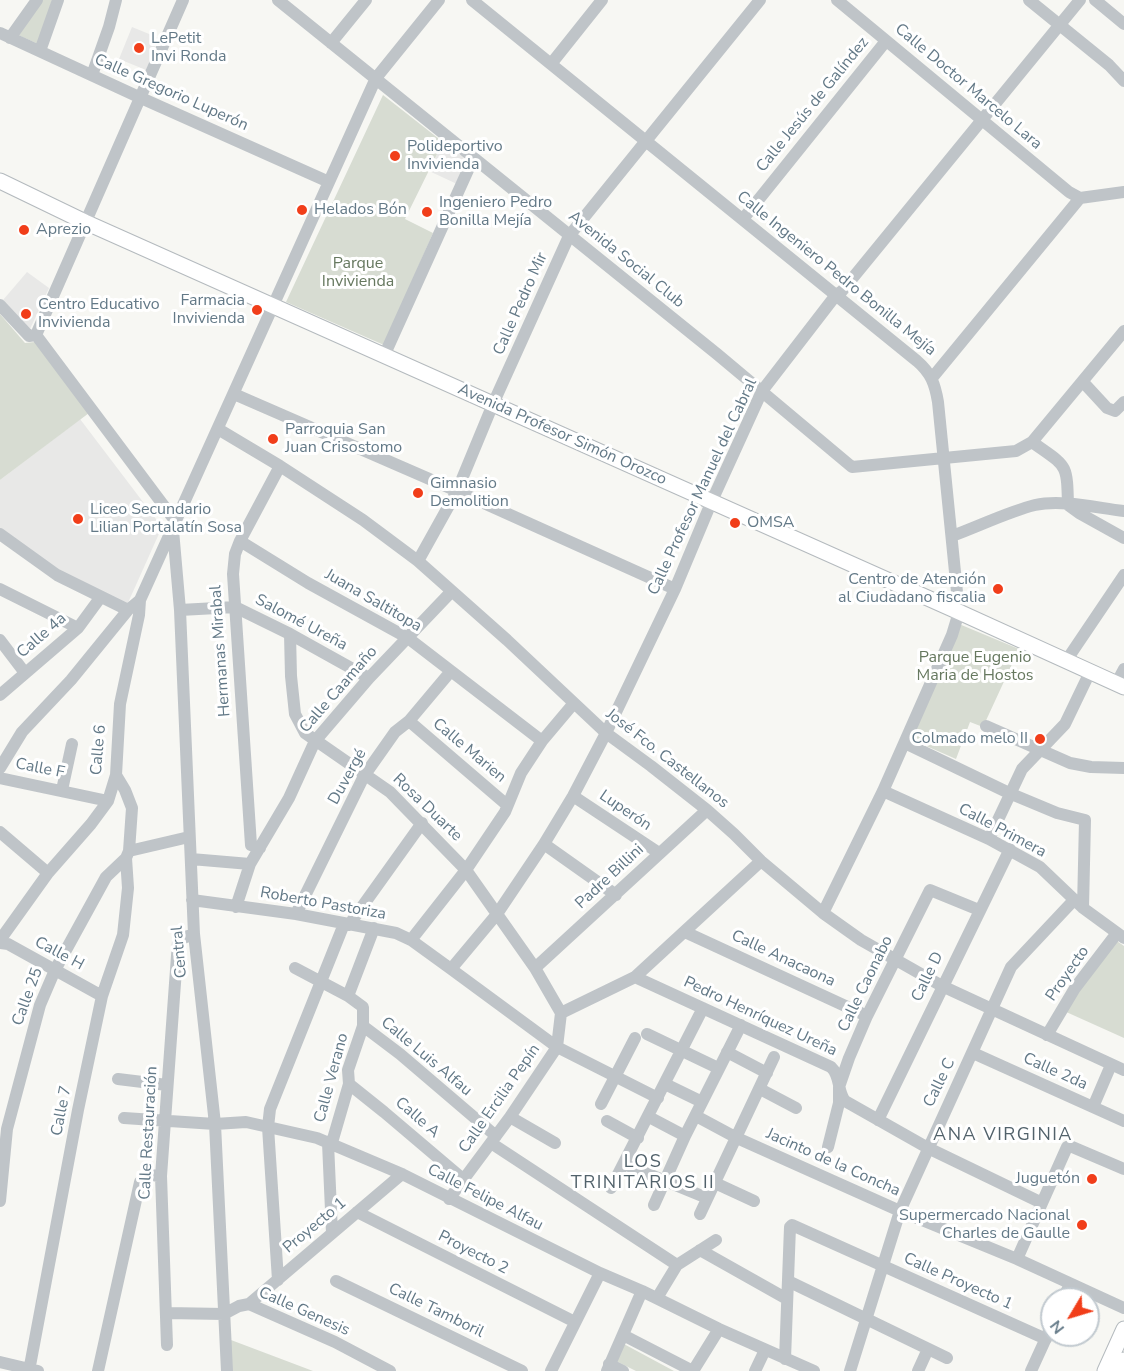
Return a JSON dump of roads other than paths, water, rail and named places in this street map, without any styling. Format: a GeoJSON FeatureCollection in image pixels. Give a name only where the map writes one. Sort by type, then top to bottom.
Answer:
{"type":"FeatureCollection","features":[{"type":"Feature","properties":{"kind":"main road","name":"Avenida Profesor Simón Orozco"},"geometry":{"type":"LineString","coordinates":[[0,181],[85,222],[1120,686]]}},
{"type":"Feature","properties":{"kind":"main road"},"geometry":{"type":"LineString","coordinates":[[1105,1371],[1124,1329]]}},
{"type":"Feature","properties":{"kind":"main road"},"geometry":{"type":"LineString","coordinates":[[1119,1371],[1124,1360]]}},
{"type":"Feature","properties":{"kind":"street"},"geometry":{"type":"LineString","coordinates":[[5,35],[37,0]]}},
{"type":"Feature","properties":{"kind":"street"},"geometry":{"type":"LineString","coordinates":[[40,51],[58,0]]}},
{"type":"Feature","properties":{"kind":"street"},"geometry":{"type":"LineString","coordinates":[[92,75],[110,27],[116,0]]}},
{"type":"Feature","properties":{"kind":"street"},"geometry":{"type":"LineString","coordinates":[[36,335],[183,0]]}},
{"type":"Feature","properties":{"kind":"street","name":"Avenida Social Club"},"geometry":{"type":"LineString","coordinates":[[278,0],[762,391],[852,467],[944,460],[1016,451],[1032,442]]}},
{"type":"Feature","properties":{"kind":"street"},"geometry":{"type":"LineString","coordinates":[[331,43],[366,0]]}},
{"type":"Feature","properties":{"kind":"street"},"geometry":{"type":"LineString","coordinates":[[0,768],[22,732],[71,680],[128,610],[140,600],[376,78],[439,0]]}},
{"type":"Feature","properties":{"kind":"street","name":"Calle Ingeniero Pedro Bonilla Mejía"},"geometry":{"type":"LineString","coordinates":[[472,0],[924,367],[932,378],[938,402],[959,612],[952,635],[905,743],[823,913]]}},
{"type":"Feature","properties":{"kind":"street"},"geometry":{"type":"LineString","coordinates":[[551,64],[602,0]]}},
{"type":"Feature","properties":{"kind":"street","name":"Calle Pedro Mir"},"geometry":{"type":"LineString","coordinates":[[417,561],[457,490],[493,404],[570,236],[760,0]]}},
{"type":"Feature","properties":{"kind":"street","name":"Calle Doctor Marcelo Lara"},"geometry":{"type":"LineString","coordinates":[[837,0],[1069,192],[1080,198]]}},
{"type":"Feature","properties":{"kind":"street"},"geometry":{"type":"LineString","coordinates":[[1029,0],[1109,65],[1124,81]]}},
{"type":"Feature","properties":{"kind":"street","name":"Calle Profesor Manuel del Cabral"},"geometry":{"type":"LineString","coordinates":[[451,969],[497,914],[573,796],[606,734],[675,589],[762,391],[836,295],[842,291],[1080,0]]}},
{"type":"Feature","properties":{"kind":"street"},"geometry":{"type":"LineString","coordinates":[[1095,0],[1124,24]]}},
{"type":"Feature","properties":{"kind":"street","name":"Calle Gregorio Luperón"},"geometry":{"type":"LineString","coordinates":[[5,35],[329,182]]}},
{"type":"Feature","properties":{"kind":"street","name":"Calle Jesús de Galíndez"},"geometry":{"type":"LineString","coordinates":[[743,219],[886,41]]}},
{"type":"Feature","properties":{"kind":"street"},"geometry":{"type":"LineString","coordinates":[[384,356],[473,159]]}},
{"type":"Feature","properties":{"kind":"street"},"geometry":{"type":"LineString","coordinates":[[932,378],[1080,198],[1124,192]]}},
{"type":"Feature","properties":{"kind":"street"},"geometry":{"type":"LineString","coordinates":[[0,305],[29,336],[36,335]]}},
{"type":"Feature","properties":{"kind":"street"},"geometry":{"type":"LineString","coordinates":[[1068,505],[1067,473],[1064,466],[1032,442],[1124,331]]}},
{"type":"Feature","properties":{"kind":"street"},"geometry":{"type":"LineString","coordinates":[[36,335],[174,525]]}},
{"type":"Feature","properties":{"kind":"street"},"geometry":{"type":"LineString","coordinates":[[1083,382],[1107,408],[1120,406],[1124,421]]}},
{"type":"Feature","properties":{"kind":"street"},"geometry":{"type":"LineString","coordinates":[[234,393],[457,490],[675,589]]}},
{"type":"Feature","properties":{"kind":"street","name":"José Fco. Castellanos"},"geometry":{"type":"LineString","coordinates":[[218,429],[363,520],[417,561],[606,734],[707,810],[761,861],[823,913],[861,940],[942,986],[1124,1070]]}},
{"type":"Feature","properties":{"kind":"street","name":"Hermanas Mirabal"},"geometry":{"type":"LineString","coordinates":[[256,846],[233,574],[235,554],[240,541],[280,466]]}},
{"type":"Feature","properties":{"kind":"street"},"geometry":{"type":"LineString","coordinates":[[952,536],[1035,505],[1068,505],[1124,511]]}},
{"type":"Feature","properties":{"kind":"street"},"geometry":{"type":"LineString","coordinates":[[1068,505],[1124,538]]}},
{"type":"Feature","properties":{"kind":"street","name":"Central"},"geometry":{"type":"LineString","coordinates":[[174,525],[180,610],[194,934],[215,1124],[227,1371]]}},
{"type":"Feature","properties":{"kind":"street"},"geometry":{"type":"LineString","coordinates":[[0,534],[57,575],[128,610]]}},
{"type":"Feature","properties":{"kind":"street","name":"Juana Saltitopa"},"geometry":{"type":"LineString","coordinates":[[240,541],[308,583],[408,638],[542,741]]}},
{"type":"Feature","properties":{"kind":"street"},"geometry":{"type":"LineString","coordinates":[[1066,661],[1124,575]]}},
{"type":"Feature","properties":{"kind":"street"},"geometry":{"type":"LineString","coordinates":[[0,589],[78,628]]}},
{"type":"Feature","properties":{"kind":"street","name":"Calle Caamaño"},"geometry":{"type":"LineString","coordinates":[[237,907],[256,846],[289,798],[315,741],[369,678],[452,591]]}},
{"type":"Feature","properties":{"kind":"street","name":"Calle 4a"},"geometry":{"type":"LineString","coordinates":[[0,695],[78,628],[100,598]]}},
{"type":"Feature","properties":{"kind":"street","name":"Calle 6"},"geometry":{"type":"LineString","coordinates":[[0,941],[48,873],[108,801],[116,775],[120,704],[140,615],[140,600]]}},
{"type":"Feature","properties":{"kind":"street","name":"Salomé Ureña"},"geometry":{"type":"LineString","coordinates":[[180,610],[235,607],[290,634],[369,678]]}},
{"type":"Feature","properties":{"kind":"street","name":"Rosa Duarte"},"geometry":{"type":"LineString","coordinates":[[290,634],[291,676],[298,724],[315,741],[390,792],[466,870],[535,968],[561,1012]]}},
{"type":"Feature","properties":{"kind":"street"},"geometry":{"type":"LineString","coordinates":[[0,640],[25,673]]}},
{"type":"Feature","properties":{"kind":"street"},"geometry":{"type":"LineString","coordinates":[[1120,686],[1124,669]]}},
{"type":"Feature","properties":{"kind":"street","name":"Duvergé"},"geometry":{"type":"LineString","coordinates":[[296,914],[364,776],[395,732],[409,722],[451,671]]}},
{"type":"Feature","properties":{"kind":"street"},"geometry":{"type":"LineString","coordinates":[[989,839],[1022,769],[1065,724],[1090,672]]}},
{"type":"Feature","properties":{"kind":"street"},"geometry":{"type":"LineString","coordinates":[[411,940],[466,870],[505,812],[521,773],[542,741],[574,703]]}},
{"type":"Feature","properties":{"kind":"street","name":"Calle Marien"},"geometry":{"type":"LineString","coordinates":[[409,722],[507,805]]}},
{"type":"Feature","properties":{"kind":"street"},"geometry":{"type":"LineString","coordinates":[[986,726],[1039,751],[1080,765],[1124,768]]}},
{"type":"Feature","properties":{"kind":"street"},"geometry":{"type":"LineString","coordinates":[[905,743],[1010,793],[1058,813],[1085,820],[1078,904]]}},
{"type":"Feature","properties":{"kind":"street"},"geometry":{"type":"LineString","coordinates":[[62,790],[72,744]]}},
{"type":"Feature","properties":{"kind":"street","name":"Calle 7"},"geometry":{"type":"LineString","coordinates":[[32,1370],[78,1110],[102,996],[123,936],[132,808],[116,775]]}},
{"type":"Feature","properties":{"kind":"street","name":"Calle F"},"geometry":{"type":"LineString","coordinates":[[0,778],[108,801]]}},
{"type":"Feature","properties":{"kind":"street","name":"Calle Primera"},"geometry":{"type":"LineString","coordinates":[[883,791],[1010,849],[1040,867],[1078,904],[1121,935]]}},
{"type":"Feature","properties":{"kind":"street","name":"Luperón"},"geometry":{"type":"LineString","coordinates":[[573,796],[659,854]]}},
{"type":"Feature","properties":{"kind":"street","name":"Padre Billini"},"geometry":{"type":"LineString","coordinates":[[535,968],[707,810]]}},
{"type":"Feature","properties":{"kind":"street"},"geometry":{"type":"LineString","coordinates":[[278,1280],[268,1127],[270,1109],[320,980],[347,924],[422,823]]}},
{"type":"Feature","properties":{"kind":"street"},"geometry":{"type":"LineString","coordinates":[[127,855],[189,837]]}},
{"type":"Feature","properties":{"kind":"street"},"geometry":{"type":"LineString","coordinates":[[2,839],[48,873]]}},
{"type":"Feature","properties":{"kind":"street"},"geometry":{"type":"LineString","coordinates":[[544,844],[616,895]]}},
{"type":"Feature","properties":{"kind":"street","name":"Calle D"},"geometry":{"type":"LineString","coordinates":[[878,1120],[1010,849]]}},
{"type":"Feature","properties":{"kind":"street","name":"Calle 25"},"geometry":{"type":"LineString","coordinates":[[0,1201],[4,1128],[40,1005],[55,970],[106,877],[127,855]]}},
{"type":"Feature","properties":{"kind":"street"},"geometry":{"type":"LineString","coordinates":[[191,859],[250,864]]}},
{"type":"Feature","properties":{"kind":"street"},"geometry":{"type":"LineString","coordinates":[[561,1012],[635,977],[761,861]]}},
{"type":"Feature","properties":{"kind":"street","name":"Calle Caonabo"},"geometry":{"type":"LineString","coordinates":[[828,1147],[839,1103],[839,1087],[867,1016],[931,890],[979,910]]}},
{"type":"Feature","properties":{"kind":"street","name":"Roberto Pastoriza"},"geometry":{"type":"LineString","coordinates":[[192,900],[296,914],[396,933],[411,940],[557,1047],[658,1098]]}},
{"type":"Feature","properties":{"kind":"street","name":"Calle C"},"geometry":{"type":"LineString","coordinates":[[850,1371],[900,1211],[1011,967],[1078,904]]}},
{"type":"Feature","properties":{"kind":"street"},"geometry":{"type":"LineString","coordinates":[[348,996],[374,928]]}},
{"type":"Feature","properties":{"kind":"street","name":"Calle Anacaona"},"geometry":{"type":"LineString","coordinates":[[685,932],[867,1016]]}},
{"type":"Feature","properties":{"kind":"street","name":"Calle Restauración"},"geometry":{"type":"LineString","coordinates":[[167,1345],[161,1176],[164,1121],[178,942],[194,934]]}},
{"type":"Feature","properties":{"kind":"street","name":"Proyecto"},"geometry":{"type":"LineString","coordinates":[[1047,1035],[1075,988],[1121,935]]}},
{"type":"Feature","properties":{"kind":"street","name":"Calle H"},"geometry":{"type":"LineString","coordinates":[[0,941],[102,996]]}},
{"type":"Feature","properties":{"kind":"street","name":"Calle Verano"},"geometry":{"type":"LineString","coordinates":[[295,968],[363,1006],[363,1026],[349,1068],[349,1084],[333,1139],[328,1143],[332,1233]]}},
{"type":"Feature","properties":{"kind":"street","name":"Pedro Henríquez Ureña"},"geometry":{"type":"LineString","coordinates":[[635,977],[831,1067],[837,1073],[839,1087],[845,1101],[928,1148],[1042,1203]]}},
{"type":"Feature","properties":{"kind":"street"},"geometry":{"type":"LineString","coordinates":[[611,1188],[703,1008]]}},
{"type":"Feature","properties":{"kind":"street","name":"Calle Ercilia Pepín"},"geometry":{"type":"LineString","coordinates":[[449,1199],[510,1117],[557,1047],[561,1012]]}},
{"type":"Feature","properties":{"kind":"street"},"geometry":{"type":"LineString","coordinates":[[654,1205],[685,1136],[741,1025]]}},
{"type":"Feature","properties":{"kind":"street","name":"Calle Luis Alfau"},"geometry":{"type":"LineString","coordinates":[[363,1026],[400,1054],[531,1171],[677,1265]]}},
{"type":"Feature","properties":{"kind":"street"},"geometry":{"type":"LineString","coordinates":[[601,1104],[615,1076],[641,1036],[681,1049],[718,1068]]}},
{"type":"Feature","properties":{"kind":"street"},"geometry":{"type":"LineString","coordinates":[[727,1052],[767,1073]]}},
{"type":"Feature","properties":{"kind":"street","name":"Calle 2da"},"geometry":{"type":"LineString","coordinates":[[973,1053],[1124,1120]]}},
{"type":"Feature","properties":{"kind":"street"},"geometry":{"type":"LineString","coordinates":[[700,1214],[774,1057]]}},
{"type":"Feature","properties":{"kind":"street"},"geometry":{"type":"LineString","coordinates":[[1093,1107],[1111,1065]]}},
{"type":"Feature","properties":{"kind":"street"},"geometry":{"type":"LineString","coordinates":[[118,1079],[167,1085]]}},
{"type":"Feature","properties":{"kind":"street","name":"Calle A"},"geometry":{"type":"LineString","coordinates":[[349,1084],[462,1179]]}},
{"type":"Feature","properties":{"kind":"street"},"geometry":{"type":"LineString","coordinates":[[665,1084],[702,1102]]}},
{"type":"Feature","properties":{"kind":"street"},"geometry":{"type":"LineString","coordinates":[[760,1089],[796,1108]]}},
{"type":"Feature","properties":{"kind":"street","name":"Jacinto de la Concha"},"geometry":{"type":"LineString","coordinates":[[696,1116],[900,1211],[1017,1259],[1124,1308]]}},
{"type":"Feature","properties":{"kind":"street"},"geometry":{"type":"LineString","coordinates":[[510,1117],[555,1143]]}},
{"type":"Feature","properties":{"kind":"street"},"geometry":{"type":"LineString","coordinates":[[649,1117],[685,1136]]}},
{"type":"Feature","properties":{"kind":"street","name":"Calle Felipe Alfau"},"geometry":{"type":"LineString","coordinates":[[124,1118],[215,1124],[246,1122],[317,1138],[402,1174],[600,1273],[814,1371]]}},
{"type":"Feature","properties":{"kind":"street"},"geometry":{"type":"LineString","coordinates":[[608,1121],[638,1138]]}},
{"type":"Feature","properties":{"kind":"street"},"geometry":{"type":"LineString","coordinates":[[1017,1259],[1067,1147],[1071,1146],[1124,1169]]}},
{"type":"Feature","properties":{"kind":"street"},"geometry":{"type":"LineString","coordinates":[[624,1164],[707,1198]]}},
{"type":"Feature","properties":{"kind":"street","name":"Proyecto 1"},"geometry":{"type":"LineString","coordinates":[[249,1304],[402,1174]]}},
{"type":"Feature","properties":{"kind":"street"},"geometry":{"type":"LineString","coordinates":[[98,1371],[140,1182],[149,1175],[161,1176]]}},
{"type":"Feature","properties":{"kind":"street"},"geometry":{"type":"LineString","coordinates":[[715,1183],[754,1201]]}},
{"type":"Feature","properties":{"kind":"street","name":"Proyecto 2"},"geometry":{"type":"LineString","coordinates":[[357,1212],[575,1322]]}},
{"type":"Feature","properties":{"kind":"street","name":"Calle Proyecto 1"},"geometry":{"type":"LineString","coordinates":[[788,1281],[792,1226],[1040,1337]]}},
{"type":"Feature","properties":{"kind":"street"},"geometry":{"type":"LineString","coordinates":[[657,1298],[677,1265],[716,1240]]}},
{"type":"Feature","properties":{"kind":"street"},"geometry":{"type":"LineString","coordinates":[[700,1250],[787,1299]]}},
{"type":"Feature","properties":{"kind":"street"},"geometry":{"type":"LineString","coordinates":[[551,1371],[600,1273]]}},
{"type":"Feature","properties":{"kind":"street","name":"Calle Tamboril"},"geometry":{"type":"LineString","coordinates":[[336,1281],[522,1371]]}},
{"type":"Feature","properties":{"kind":"street"},"geometry":{"type":"LineString","coordinates":[[785,1359],[788,1281],[947,1358]]}},
{"type":"Feature","properties":{"kind":"street"},"geometry":{"type":"LineString","coordinates":[[623,1371],[608,1368],[642,1291]]}},
{"type":"Feature","properties":{"kind":"street","name":"Calle Genesis"},"geometry":{"type":"LineString","coordinates":[[167,1313],[224,1314],[239,1306],[249,1304],[334,1342],[390,1371]]}},
{"type":"Feature","properties":{"kind":"street"},"geometry":{"type":"LineString","coordinates":[[622,1335],[693,1371],[719,1329]]}},
{"type":"Feature","properties":{"kind":"street"},"geometry":{"type":"LineString","coordinates":[[1031,1371],[1043,1347]]}},
{"type":"Feature","properties":{"kind":"street"},"geometry":{"type":"LineString","coordinates":[[918,1371],[928,1349]]}},
{"type":"Feature","properties":{"kind":"street"},"geometry":{"type":"LineString","coordinates":[[755,1371],[765,1350]]}},
{"type":"Feature","properties":{"kind":"street"},"geometry":{"type":"LineString","coordinates":[[0,1362],[32,1370]]}},
{"type":"Feature","properties":{"kind":"place","name":"LePetit Invi Ronda"},"geometry":{"type":"Point","coordinates":[139,48]}},
{"type":"Feature","properties":{"kind":"place","name":"Polideportivo Invivienda"},"geometry":{"type":"Point","coordinates":[395,156]}},
{"type":"Feature","properties":{"kind":"place","name":"Helados Bón"},"geometry":{"type":"Point","coordinates":[302,210]}},
{"type":"Feature","properties":{"kind":"place","name":"Ingeniero Pedro Bonilla Mejía"},"geometry":{"type":"Point","coordinates":[427,212]}},
{"type":"Feature","properties":{"kind":"place","name":"Aprezio"},"geometry":{"type":"Point","coordinates":[24,230]}},
{"type":"Feature","properties":{"kind":"place","name":"Farmacia Invivienda"},"geometry":{"type":"Point","coordinates":[257,310]}},
{"type":"Feature","properties":{"kind":"place","name":"Centro Educativo Invivienda"},"geometry":{"type":"Point","coordinates":[26,314]}},
{"type":"Feature","properties":{"kind":"place","name":"Parroquia San Juan Crisostomo"},"geometry":{"type":"Point","coordinates":[273,439]}},
{"type":"Feature","properties":{"kind":"place","name":"Gimnasio Demolition"},"geometry":{"type":"Point","coordinates":[418,493]}},
{"type":"Feature","properties":{"kind":"place","name":"Liceo Secundario Lilian Portalatín Sosa"},"geometry":{"type":"Point","coordinates":[78,519]}},
{"type":"Feature","properties":{"kind":"place","name":"OMSA"},"geometry":{"type":"Point","coordinates":[735,523]}},
{"type":"Feature","properties":{"kind":"place","name":"Centro de Atención al Ciudadano fiscalia"},"geometry":{"type":"Point","coordinates":[998,589]}},
{"type":"Feature","properties":{"kind":"place","name":"Colmado melo II"},"geometry":{"type":"Point","coordinates":[1040,739]}},
{"type":"Feature","properties":{"kind":"place","name":"Juguetón"},"geometry":{"type":"Point","coordinates":[1092,1179]}},
{"type":"Feature","properties":{"kind":"place","name":"Supermercado Nacional Charles de Gaulle"},"geometry":{"type":"Point","coordinates":[1082,1225]}},
{"type":"Feature","properties":{"kind":"district","name":"ANA VIRGINIA"},"geometry":{"type":"Point","coordinates":[1003,1136]}},
{"type":"Feature","properties":{"kind":"district","name":"LOS TRINITARIOS II"},"geometry":{"type":"Point","coordinates":[643,1173]}},
{"type":"Feature","properties":{"kind":"park label","name":"Parque Invivienda"},"geometry":{"type":"Point","coordinates":[358,273]}},
{"type":"Feature","properties":{"kind":"park label","name":"Parque Eugenio Maria de Hostos"},"geometry":{"type":"Point","coordinates":[975,667]}}]}
